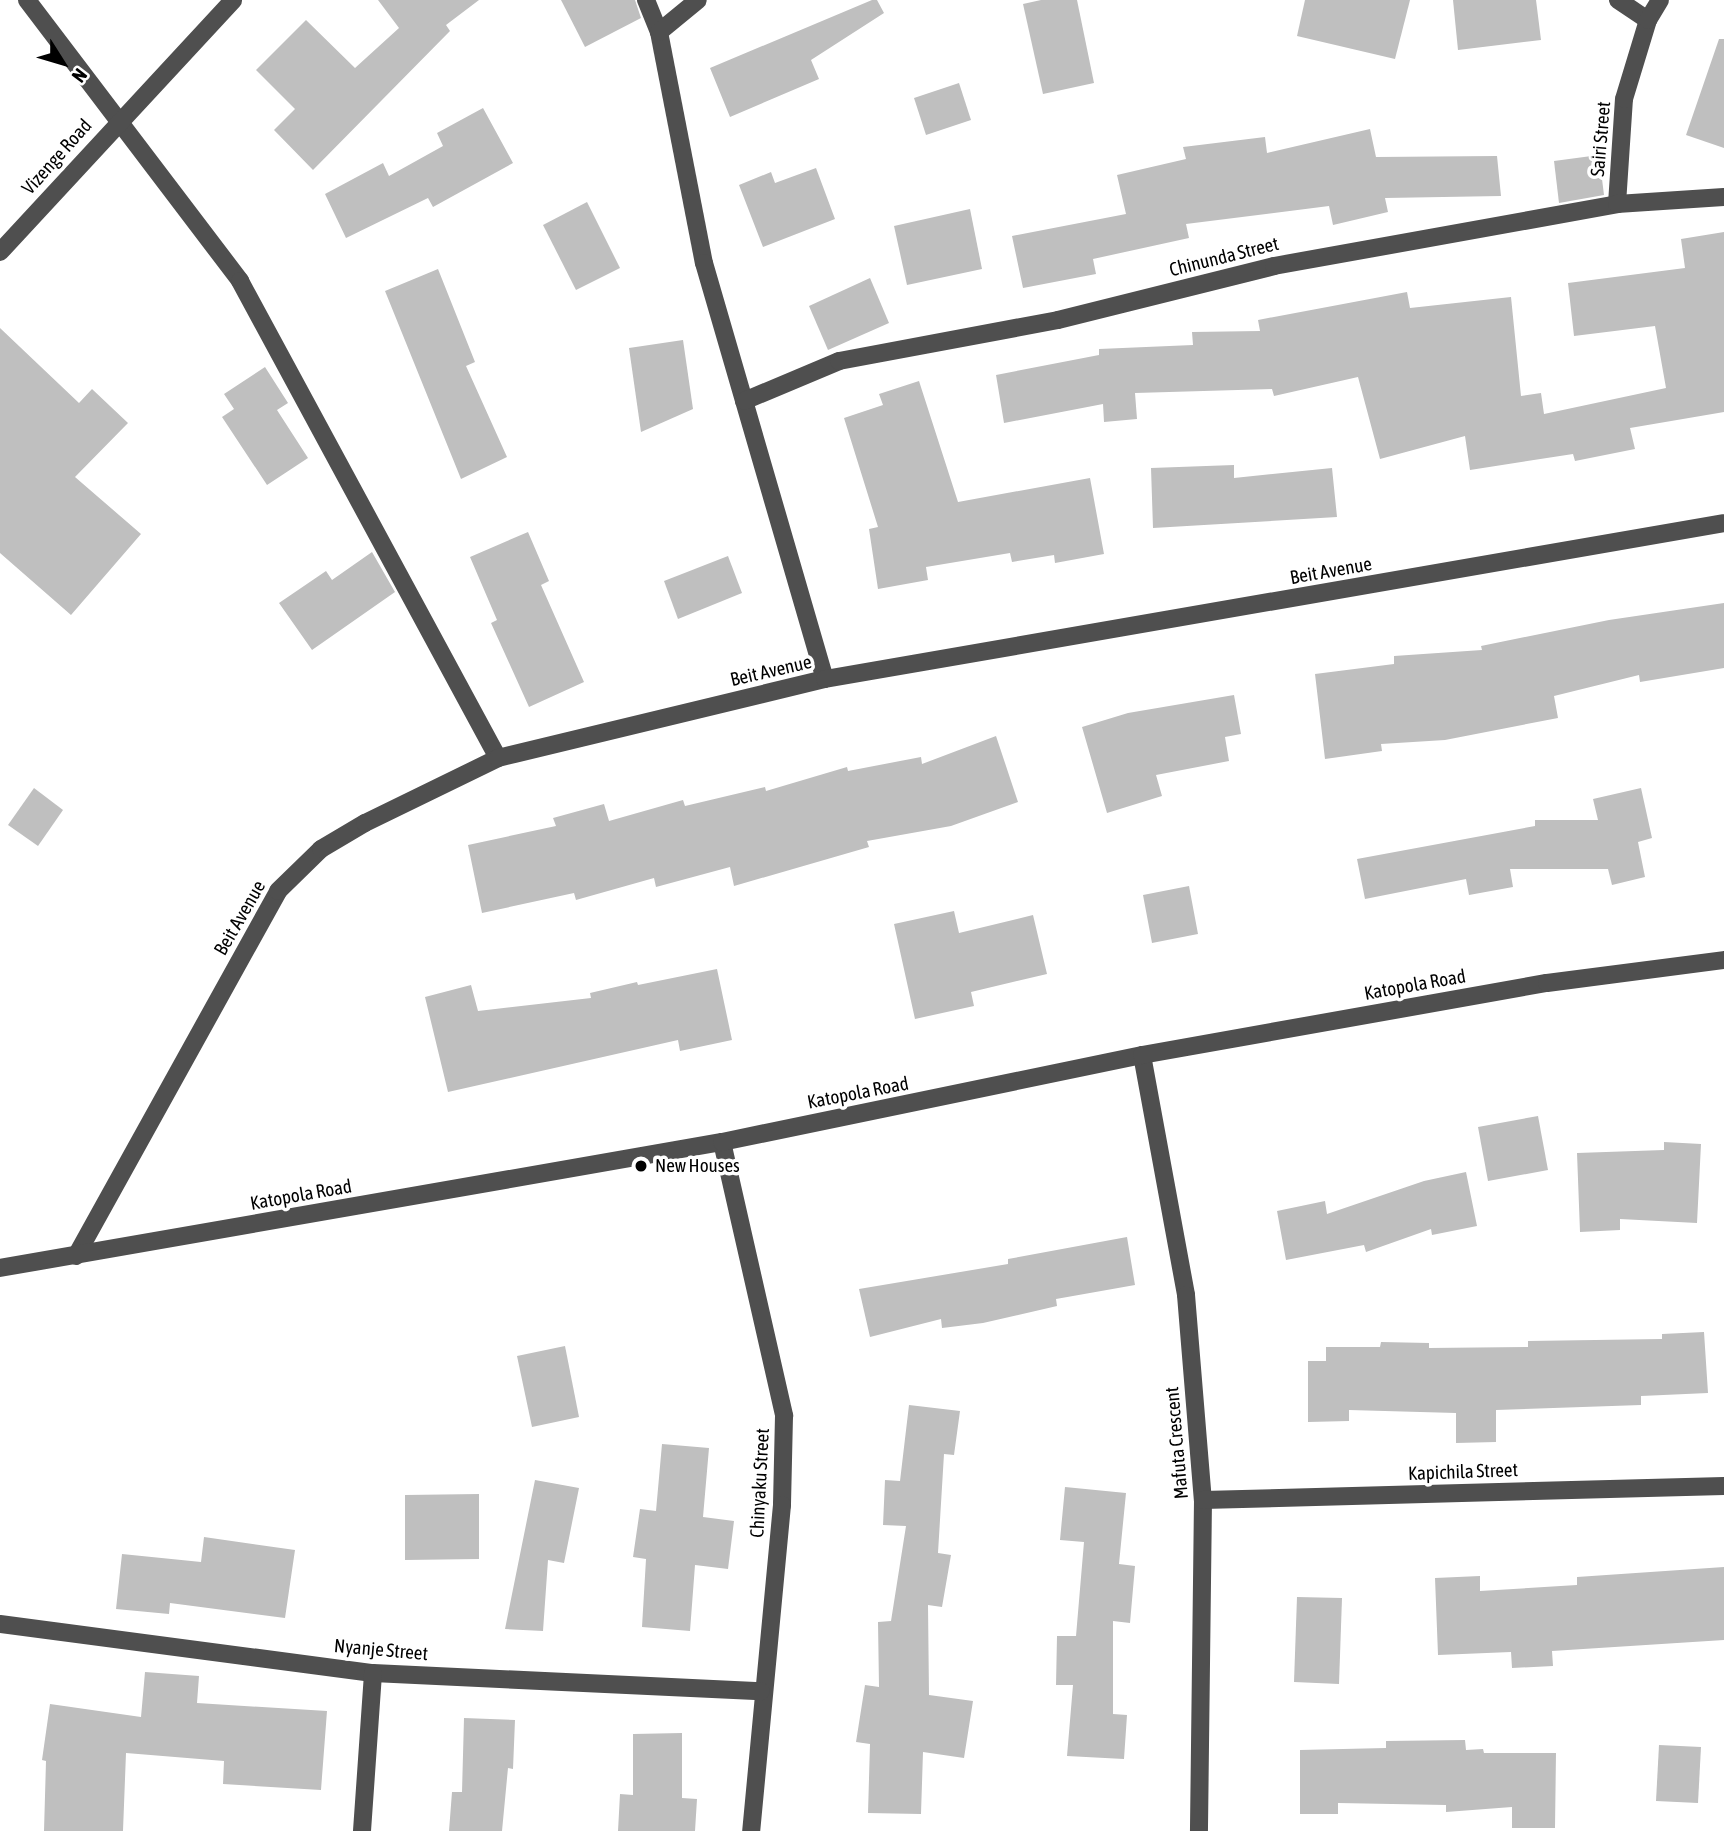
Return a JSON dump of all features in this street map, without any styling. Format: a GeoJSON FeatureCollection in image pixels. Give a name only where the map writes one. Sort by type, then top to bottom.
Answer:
{"type":"FeatureCollection","features":[{"type":"Feature","properties":{"kind":"street"},"geometry":{"type":"LineString","coordinates":[[27,0],[240,281],[269,328],[498,758]]}},
{"type":"Feature","properties":{"kind":"street","name":"Vizenge Road"},"geometry":{"type":"LineString","coordinates":[[0,252],[117,122],[233,0]]}},
{"type":"Feature","properties":{"kind":"street"},"geometry":{"type":"LineString","coordinates":[[646,0],[659,32],[704,263],[825,680]]}},
{"type":"Feature","properties":{"kind":"street"},"geometry":{"type":"LineString","coordinates":[[659,32],[698,0]]}},
{"type":"Feature","properties":{"kind":"street"},"geometry":{"type":"LineString","coordinates":[[1618,0],[1648,20]]}},
{"type":"Feature","properties":{"kind":"street","name":"Sairi Street"},"geometry":{"type":"LineString","coordinates":[[1617,204],[1624,99],[1648,20],[1660,0]]}},
{"type":"Feature","properties":{"kind":"street","name":"Chinunda Street"},"geometry":{"type":"LineString","coordinates":[[744,401],[839,361],[1058,320],[1274,266],[1617,204],[1724,197]]}},
{"type":"Feature","properties":{"kind":"street","name":"Beit Avenue"},"geometry":{"type":"LineString","coordinates":[[76,1256],[278,891],[321,849],[354,829],[498,758],[825,680],[1724,523]]}},
{"type":"Feature","properties":{"kind":"street","name":"Katopola Road"},"geometry":{"type":"LineString","coordinates":[[0,1268],[722,1142],[1142,1055],[1547,983],[1724,960]]}},
{"type":"Feature","properties":{"kind":"street","name":"Mafuta Crescent"},"geometry":{"type":"LineString","coordinates":[[1142,1055],[1186,1295],[1203,1500],[1199,1831]]}},
{"type":"Feature","properties":{"kind":"street","name":"Chinyaku Street"},"geometry":{"type":"LineString","coordinates":[[722,1142],[784,1416],[782,1505],[761,1691],[751,1831]]}},
{"type":"Feature","properties":{"kind":"street","name":"Kapichila Street"},"geometry":{"type":"LineString","coordinates":[[1203,1500],[1724,1486]]}},
{"type":"Feature","properties":{"kind":"street","name":"Nyanje Street"},"geometry":{"type":"LineString","coordinates":[[0,1625],[373,1673],[761,1691]]}},
{"type":"Feature","properties":{"kind":"street"},"geometry":{"type":"LineString","coordinates":[[362,1831],[373,1673]]}},
{"type":"Feature","properties":{"kind":"building"},"geometry":{"type":"Polygon","coordinates":[[[378,0],[479,0],[446,25],[450,31],[313,170],[274,130],[295,109],[256,70],[306,20],[355,68],[399,28],[378,0]]]}},
{"type":"Feature","properties":{"kind":"building"},"geometry":{"type":"Polygon","coordinates":[[[561,0],[635,0],[641,18],[585,47],[561,0]]]}},
{"type":"Feature","properties":{"kind":"building"},"geometry":{"type":"Polygon","coordinates":[[[877,0],[884,13],[811,60],[819,79],[730,117],[710,68],[877,0]]]}},
{"type":"Feature","properties":{"kind":"building"},"geometry":{"type":"Polygon","coordinates":[[[1041,0],[1077,0],[1094,83],[1043,94],[1023,4],[1041,0]]]}},
{"type":"Feature","properties":{"kind":"building"},"geometry":{"type":"Polygon","coordinates":[[[1305,0],[1410,0],[1395,59],[1297,36],[1305,0]]]}},
{"type":"Feature","properties":{"kind":"building"},"geometry":{"type":"Polygon","coordinates":[[[1453,0],[1536,0],[1541,40],[1458,50],[1453,0]]]}},
{"type":"Feature","properties":{"kind":"building"},"geometry":{"type":"Polygon","coordinates":[[[1719,39],[1724,39],[1724,148],[1686,135],[1719,39]]]}},
{"type":"Feature","properties":{"kind":"building"},"geometry":{"type":"Polygon","coordinates":[[[959,83],[971,120],[926,135],[914,98],[959,83]]]}},
{"type":"Feature","properties":{"kind":"building"},"geometry":{"type":"Polygon","coordinates":[[[483,108],[513,163],[433,207],[428,198],[346,238],[325,194],[383,163],[389,176],[443,146],[437,133],[483,108]]]}},
{"type":"Feature","properties":{"kind":"building"},"geometry":{"type":"Polygon","coordinates":[[[1370,129],[1376,157],[1497,156],[1501,196],[1385,198],[1388,212],[1333,225],[1329,206],[1186,224],[1189,238],[1093,259],[1096,274],[1023,288],[1012,236],[1126,214],[1117,175],[1186,159],[1183,147],[1265,137],[1267,153],[1370,129]]]}},
{"type":"Feature","properties":{"kind":"building"},"geometry":{"type":"Polygon","coordinates":[[[1599,155],[1604,195],[1559,203],[1554,161],[1599,155]]]}},
{"type":"Feature","properties":{"kind":"building"},"geometry":{"type":"Polygon","coordinates":[[[816,168],[835,219],[763,247],[739,185],[771,172],[775,183],[816,168]]]}},
{"type":"Feature","properties":{"kind":"building"},"geometry":{"type":"Polygon","coordinates":[[[587,202],[620,268],[576,290],[543,225],[587,202]]]}},
{"type":"Feature","properties":{"kind":"building"},"geometry":{"type":"Polygon","coordinates":[[[970,209],[982,269],[907,285],[894,226],[970,209]]]}},
{"type":"Feature","properties":{"kind":"building"},"geometry":{"type":"Polygon","coordinates":[[[1724,232],[1724,412],[1630,428],[1635,449],[1575,461],[1573,454],[1470,470],[1465,436],[1380,459],[1358,377],[1274,396],[1272,389],[1135,393],[1137,419],[1104,422],[1103,404],[1004,423],[996,375],[1099,355],[1099,349],[1193,345],[1192,332],[1260,331],[1258,320],[1407,292],[1410,308],[1511,297],[1521,396],[1541,393],[1544,414],[1666,388],[1655,326],[1574,336],[1568,283],[1685,268],[1681,239],[1724,232]]]}},
{"type":"Feature","properties":{"kind":"building"},"geometry":{"type":"Polygon","coordinates":[[[438,269],[475,362],[466,366],[507,457],[461,479],[385,291],[438,269]]]}},
{"type":"Feature","properties":{"kind":"building"},"geometry":{"type":"Polygon","coordinates":[[[870,278],[889,323],[828,350],[809,306],[870,278]]]}},
{"type":"Feature","properties":{"kind":"building"},"geometry":{"type":"Polygon","coordinates":[[[0,328],[79,403],[92,389],[128,423],[75,477],[141,534],[71,615],[0,553],[0,328]]]}},
{"type":"Feature","properties":{"kind":"building"},"geometry":{"type":"Polygon","coordinates":[[[683,340],[693,409],[641,432],[629,348],[683,340]]]}},
{"type":"Feature","properties":{"kind":"building"},"geometry":{"type":"Polygon","coordinates":[[[265,367],[288,403],[277,410],[308,458],[267,485],[222,417],[234,409],[224,394],[265,367]]]}},
{"type":"Feature","properties":{"kind":"building"},"geometry":{"type":"Polygon","coordinates":[[[919,381],[958,502],[1090,478],[1104,554],[1055,563],[1054,555],[1012,562],[1010,553],[926,567],[928,580],[878,589],[869,529],[878,527],[844,418],[883,405],[879,394],[919,381]]]}},
{"type":"Feature","properties":{"kind":"building"},"geometry":{"type":"Polygon","coordinates":[[[1234,465],[1234,478],[1332,468],[1337,517],[1153,528],[1151,468],[1234,465]]]}},
{"type":"Feature","properties":{"kind":"building"},"geometry":{"type":"Polygon","coordinates":[[[528,532],[549,581],[541,585],[584,682],[529,707],[491,623],[497,620],[470,557],[528,532]]]}},
{"type":"Feature","properties":{"kind":"building"},"geometry":{"type":"Polygon","coordinates":[[[372,552],[395,592],[312,650],[279,603],[326,571],[332,580],[372,552]]]}},
{"type":"Feature","properties":{"kind":"building"},"geometry":{"type":"Polygon","coordinates":[[[728,556],[742,593],[678,619],[664,581],[728,556]]]}},
{"type":"Feature","properties":{"kind":"building"},"geometry":{"type":"Polygon","coordinates":[[[1724,603],[1724,668],[1640,682],[1639,675],[1554,696],[1558,718],[1445,740],[1381,744],[1382,751],[1325,759],[1315,674],[1394,664],[1394,656],[1482,650],[1481,646],[1609,620],[1724,603]]]}},
{"type":"Feature","properties":{"kind":"building"},"geometry":{"type":"Polygon","coordinates":[[[1234,695],[1241,734],[1225,737],[1229,761],[1156,775],[1162,796],[1107,813],[1082,727],[1128,713],[1234,695]]]}},
{"type":"Feature","properties":{"kind":"building"},"geometry":{"type":"Polygon","coordinates":[[[996,736],[1018,802],[951,826],[867,841],[869,847],[734,886],[730,867],[656,887],[654,878],[576,900],[574,893],[482,913],[468,845],[556,826],[553,818],[604,804],[609,821],[683,800],[685,806],[765,787],[766,791],[847,767],[848,771],[921,757],[922,764],[996,736]]]}},
{"type":"Feature","properties":{"kind":"building"},"geometry":{"type":"Polygon","coordinates":[[[34,788],[63,810],[38,846],[8,825],[34,788]]]}},
{"type":"Feature","properties":{"kind":"building"},"geometry":{"type":"Polygon","coordinates":[[[1641,788],[1652,838],[1638,842],[1645,877],[1612,885],[1608,869],[1510,869],[1513,887],[1469,895],[1466,879],[1365,899],[1357,859],[1535,826],[1535,820],[1598,820],[1593,799],[1641,788]]]}},
{"type":"Feature","properties":{"kind":"building"},"geometry":{"type":"Polygon","coordinates":[[[1189,886],[1198,934],[1152,943],[1143,895],[1189,886]]]}},
{"type":"Feature","properties":{"kind":"building"},"geometry":{"type":"Polygon","coordinates":[[[954,911],[959,933],[1033,915],[1047,974],[971,992],[974,1006],[915,1019],[894,924],[954,911]]]}},
{"type":"Feature","properties":{"kind":"building"},"geometry":{"type":"Polygon","coordinates":[[[717,969],[732,1040],[680,1051],[678,1040],[448,1092],[425,997],[471,985],[478,1011],[591,998],[590,993],[637,982],[638,985],[717,969]]]}},
{"type":"Feature","properties":{"kind":"building"},"geometry":{"type":"Polygon","coordinates":[[[1538,1116],[1548,1170],[1488,1181],[1478,1127],[1538,1116]]]}},
{"type":"Feature","properties":{"kind":"building"},"geometry":{"type":"Polygon","coordinates":[[[1664,1142],[1701,1144],[1697,1223],[1620,1219],[1620,1230],[1580,1232],[1577,1153],[1664,1150],[1664,1142]]]}},
{"type":"Feature","properties":{"kind":"building"},"geometry":{"type":"Polygon","coordinates":[[[1466,1172],[1477,1226],[1432,1235],[1431,1229],[1366,1252],[1364,1245],[1286,1260],[1277,1211],[1325,1201],[1327,1214],[1424,1181],[1466,1172]]]}},
{"type":"Feature","properties":{"kind":"building"},"geometry":{"type":"Polygon","coordinates":[[[1127,1237],[1135,1285],[1056,1299],[1057,1306],[983,1323],[942,1328],[941,1319],[870,1337],[859,1289],[1008,1264],[1008,1259],[1127,1237]]]}},
{"type":"Feature","properties":{"kind":"building"},"geometry":{"type":"Polygon","coordinates":[[[1704,1332],[1708,1393],[1641,1396],[1641,1405],[1496,1410],[1496,1442],[1456,1443],[1456,1413],[1349,1410],[1349,1421],[1308,1422],[1308,1361],[1326,1361],[1326,1347],[1380,1347],[1381,1342],[1429,1343],[1429,1348],[1528,1347],[1528,1341],[1662,1339],[1662,1334],[1704,1332]]]}},
{"type":"Feature","properties":{"kind":"building"},"geometry":{"type":"Polygon","coordinates":[[[565,1346],[579,1417],[532,1427],[517,1356],[565,1346]]]}},
{"type":"Feature","properties":{"kind":"building"},"geometry":{"type":"Polygon","coordinates":[[[909,1405],[960,1411],[954,1455],[944,1454],[938,1553],[951,1555],[942,1607],[928,1605],[929,1695],[973,1701],[964,1758],[923,1752],[921,1814],[868,1813],[870,1744],[856,1742],[865,1685],[879,1687],[878,1622],[891,1621],[906,1526],[883,1525],[885,1480],[900,1481],[909,1405]]]}},
{"type":"Feature","properties":{"kind":"building"},"geometry":{"type":"Polygon","coordinates":[[[662,1444],[709,1448],[703,1517],[734,1521],[728,1569],[695,1565],[690,1631],[642,1627],[646,1559],[633,1557],[640,1509],[656,1511],[662,1444]]]}},
{"type":"Feature","properties":{"kind":"building"},"geometry":{"type":"Polygon","coordinates":[[[535,1480],[579,1488],[564,1563],[548,1560],[543,1631],[505,1629],[535,1480]]]}},
{"type":"Feature","properties":{"kind":"building"},"geometry":{"type":"Polygon","coordinates":[[[1065,1487],[1126,1493],[1119,1564],[1135,1566],[1130,1623],[1113,1621],[1113,1714],[1127,1715],[1124,1759],[1067,1756],[1073,1685],[1056,1685],[1057,1636],[1076,1636],[1084,1542],[1060,1540],[1065,1487]]]}},
{"type":"Feature","properties":{"kind":"building"},"geometry":{"type":"Polygon","coordinates":[[[479,1494],[479,1559],[405,1560],[405,1495],[479,1494]]]}},
{"type":"Feature","properties":{"kind":"building"},"geometry":{"type":"Polygon","coordinates":[[[204,1537],[295,1550],[285,1618],[170,1603],[169,1614],[116,1609],[122,1554],[201,1562],[204,1537]]]}},
{"type":"Feature","properties":{"kind":"building"},"geometry":{"type":"Polygon","coordinates":[[[1724,1567],[1724,1640],[1552,1651],[1553,1666],[1512,1668],[1511,1652],[1438,1655],[1435,1578],[1480,1576],[1480,1591],[1577,1585],[1577,1577],[1724,1567]]]}},
{"type":"Feature","properties":{"kind":"building"},"geometry":{"type":"Polygon","coordinates":[[[1297,1597],[1342,1598],[1339,1684],[1294,1682],[1297,1597]]]}},
{"type":"Feature","properties":{"kind":"building"},"geometry":{"type":"Polygon","coordinates":[[[145,1672],[199,1676],[197,1703],[327,1711],[321,1790],[223,1784],[224,1761],[126,1753],[123,1831],[44,1831],[46,1761],[42,1760],[50,1704],[141,1717],[145,1672]]]}},
{"type":"Feature","properties":{"kind":"building"},"geometry":{"type":"Polygon","coordinates":[[[464,1718],[515,1720],[513,1769],[508,1768],[502,1831],[449,1831],[452,1792],[462,1792],[464,1718]]]}},
{"type":"Feature","properties":{"kind":"building"},"geometry":{"type":"Polygon","coordinates":[[[682,1733],[682,1798],[697,1799],[695,1831],[618,1831],[620,1794],[633,1795],[633,1734],[682,1733]]]}},
{"type":"Feature","properties":{"kind":"building"},"geometry":{"type":"Polygon","coordinates":[[[1465,1740],[1466,1750],[1483,1749],[1484,1753],[1556,1753],[1555,1828],[1512,1828],[1512,1807],[1446,1812],[1446,1805],[1338,1803],[1338,1814],[1300,1814],[1300,1750],[1386,1748],[1386,1741],[1465,1740]]]}},
{"type":"Feature","properties":{"kind":"building"},"geometry":{"type":"Polygon","coordinates":[[[1659,1745],[1701,1747],[1698,1803],[1656,1801],[1659,1745]]]}},
{"type":"Feature","properties":{"kind":"place","name":"New Houses"},"geometry":{"type":"Point","coordinates":[641,1166]}}]}
